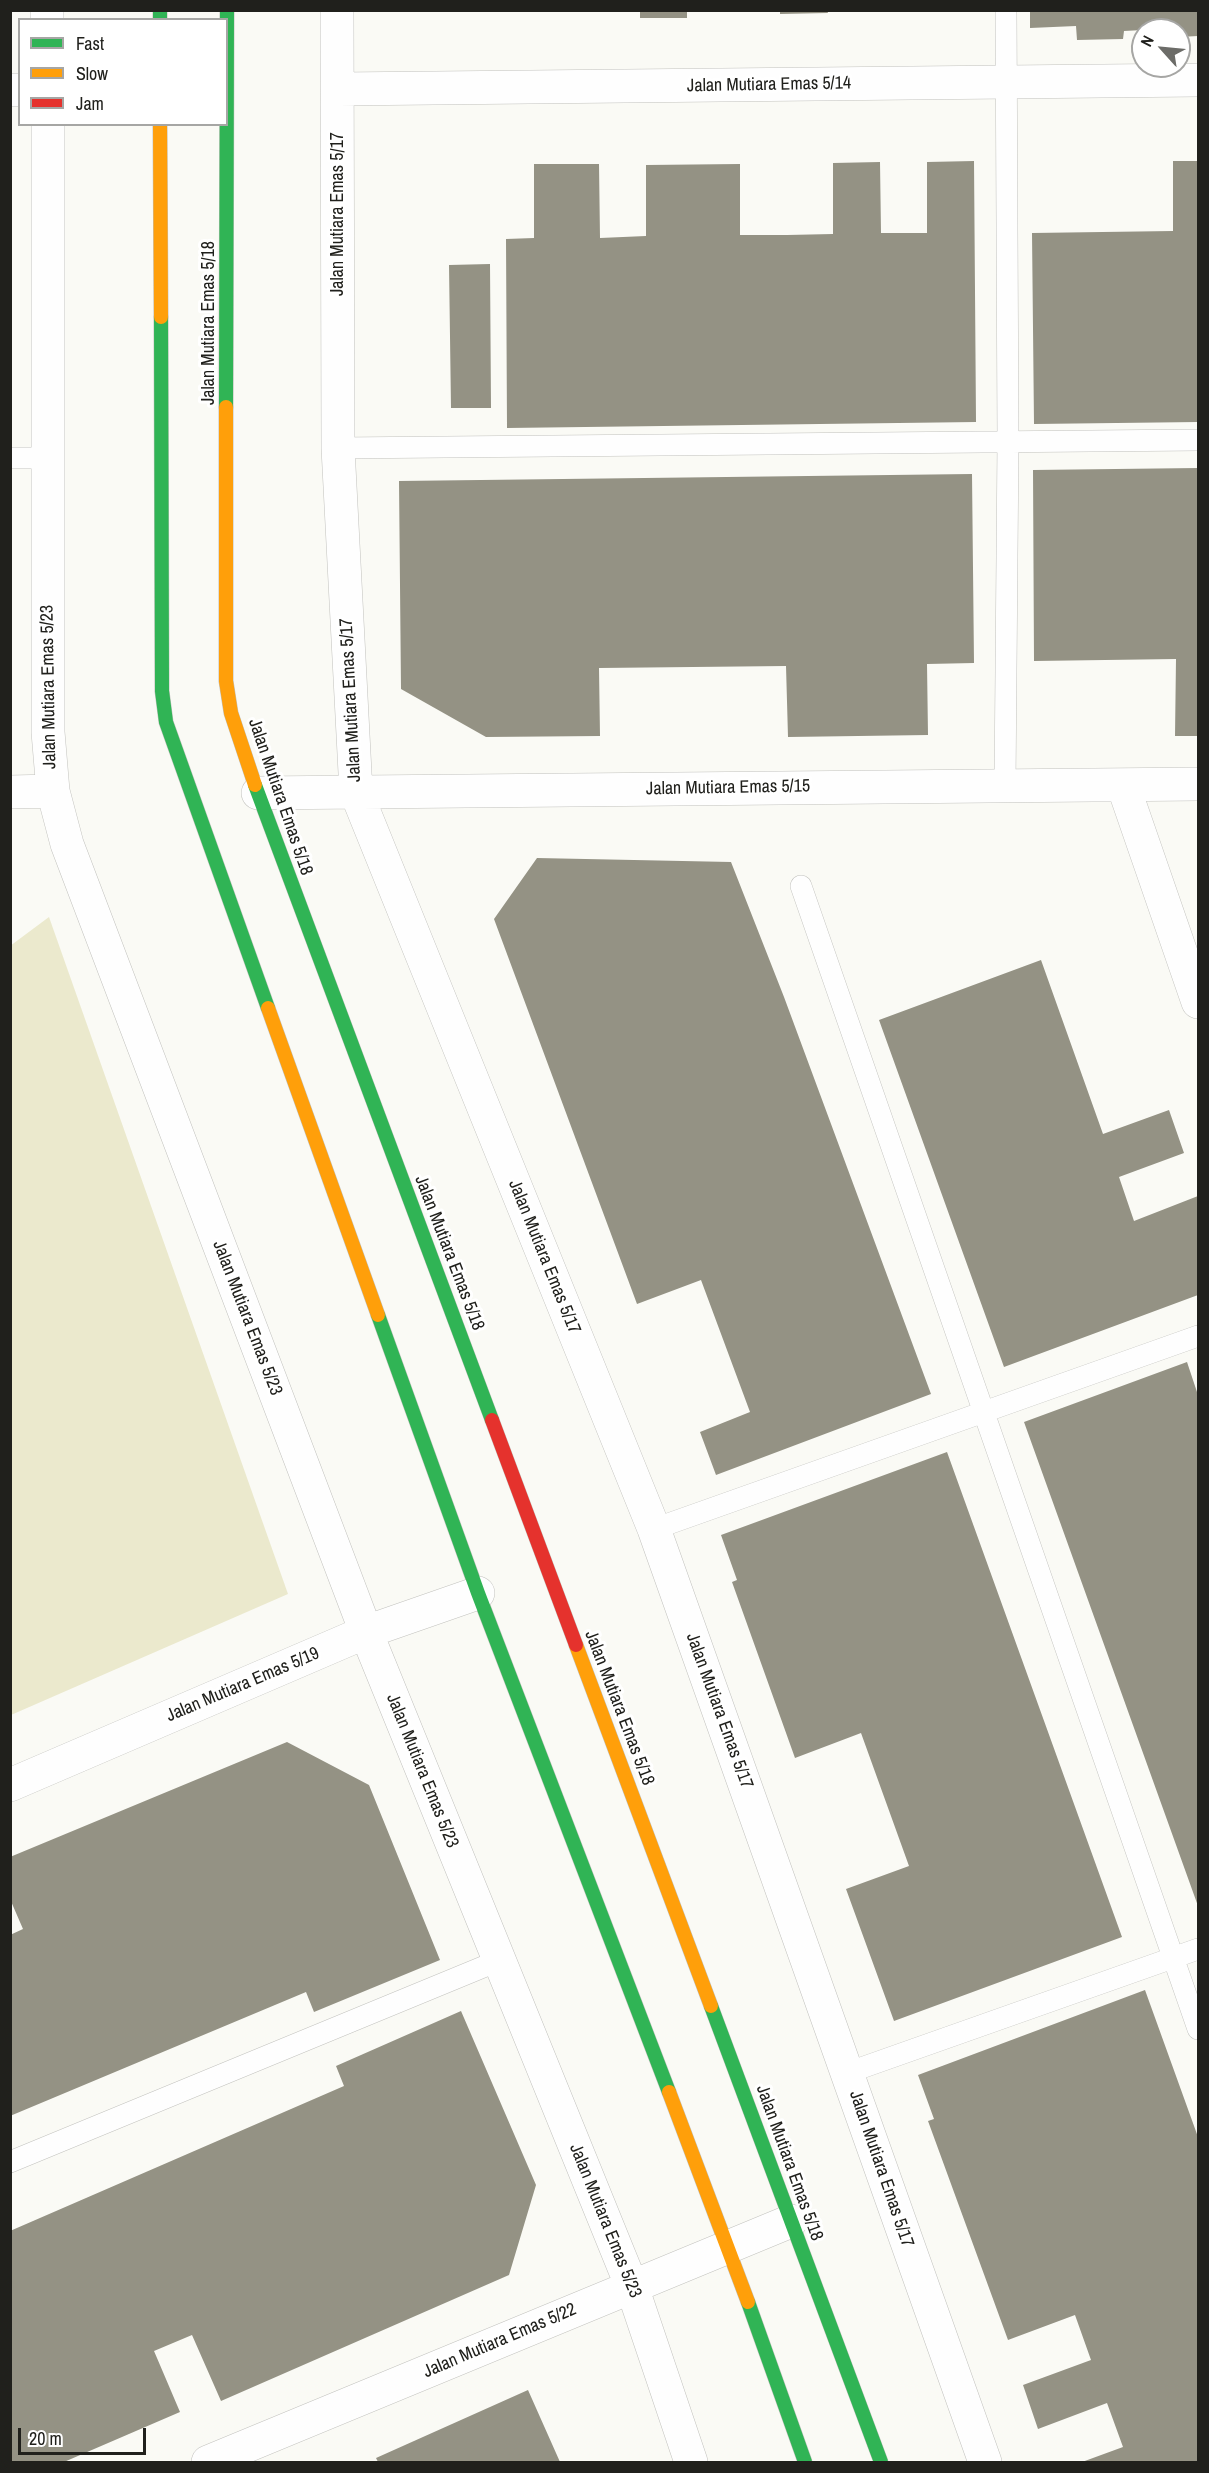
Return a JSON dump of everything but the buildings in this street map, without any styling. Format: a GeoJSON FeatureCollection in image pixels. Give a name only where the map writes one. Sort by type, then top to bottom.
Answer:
{"type":"FeatureCollection","features":[{"type":"Feature","properties":{"kind":"street","name":"Jalan Mutiara Emas 5/17"},"geometry":{"type":"LineString","coordinates":[[338,10],[338,448],[356,792],[654,1529],[985,2463]]}},
{"type":"Feature","properties":{"kind":"street","name":"Jalan Mutiara Emas 5/14"},"geometry":{"type":"LineString","coordinates":[[339,89],[1198,80]]}},
{"type":"Feature","properties":{"kind":"street","name":"Jalan Mutiara Emas 5/23"},"geometry":{"type":"LineString","coordinates":[[48,126],[48,732],[53,791],[67,844],[366,1632],[632,2287],[691,2463]]}},
{"type":"Feature","properties":{"kind":"street"},"geometry":{"type":"LineString","coordinates":[[160,126],[162,679],[166,723],[478,1593],[728,2247],[805,2463]]}},
{"type":"Feature","properties":{"kind":"street","name":"Jalan Mutiara Emas 5/18"},"geometry":{"type":"LineString","coordinates":[[227,126],[226,681],[231,713],[258,793],[881,2463]]}},
{"type":"Feature","properties":{"kind":"street","name":"Jalan Mutiara Emas 5/15"},"geometry":{"type":"LineString","coordinates":[[258,793],[1198,784]]}},
{"type":"Feature","properties":{"kind":"street"},"geometry":{"type":"LineString","coordinates":[[1123,785],[1198,1002]]}},
{"type":"Feature","properties":{"kind":"street"},"geometry":{"type":"LineString","coordinates":[[10,792],[53,791]]}},
{"type":"Feature","properties":{"kind":"street","name":"Jalan Mutiara Emas 5/19"},"geometry":{"type":"LineString","coordinates":[[10,1785],[366,1632],[478,1593]]}},
{"type":"Feature","properties":{"kind":"street","name":"Jalan Mutiara Emas 5/22"},"geometry":{"type":"LineString","coordinates":[[208,2463],[791,2220]]}},
{"type":"Feature","properties":{"kind":"lane"},"geometry":{"type":"LineString","coordinates":[[1005,785],[1008,442],[1006,10]]}},
{"type":"Feature","properties":{"kind":"lane"},"geometry":{"type":"LineString","coordinates":[[338,448],[1198,440]]}},
{"type":"Feature","properties":{"kind":"lane"},"geometry":{"type":"LineString","coordinates":[[10,458],[47,458]]}},
{"type":"Feature","properties":{"kind":"lane"},"geometry":{"type":"LineString","coordinates":[[801,886],[1198,2029]]}},
{"type":"Feature","properties":{"kind":"lane"},"geometry":{"type":"LineString","coordinates":[[654,1529],[1198,1336]]}},
{"type":"Feature","properties":{"kind":"lane"},"geometry":{"type":"LineString","coordinates":[[847,2073],[1198,1948]]}},
{"type":"Feature","properties":{"kind":"lane"},"geometry":{"type":"LineString","coordinates":[[10,2162],[500,1960]]}},
{"type":"Feature","properties":{"kind":"shaded area"},"geometry":{"type":"Polygon","coordinates":[[[49,917],[288,1594],[11,1715],[10,946],[49,917]]]}},
{"type":"Feature","properties":{"kind":"traffic: fast"},"geometry":{"type":"LineString","coordinates":[[160,10],[160,18]]}},
{"type":"Feature","properties":{"kind":"traffic: fast"},"geometry":{"type":"LineString","coordinates":[[227,10],[227,18]]}},
{"type":"Feature","properties":{"kind":"traffic: fast"},"geometry":{"type":"LineString","coordinates":[[226,407],[227,126]]}},
{"type":"Feature","properties":{"kind":"traffic: fast"},"geometry":{"type":"LineString","coordinates":[[161,317],[162,691],[166,722],[268,1008]]}},
{"type":"Feature","properties":{"kind":"traffic: fast"},"geometry":{"type":"LineString","coordinates":[[255,785],[492,1420]]}},
{"type":"Feature","properties":{"kind":"traffic: fast"},"geometry":{"type":"LineString","coordinates":[[378,1315],[478,1593],[669,2092]]}},
{"type":"Feature","properties":{"kind":"traffic: fast"},"geometry":{"type":"LineString","coordinates":[[711,2006],[881,2462]]}},
{"type":"Feature","properties":{"kind":"traffic: fast"},"geometry":{"type":"LineString","coordinates":[[748,2302],[805,2462]]}},
{"type":"Feature","properties":{"kind":"traffic: slow"},"geometry":{"type":"LineString","coordinates":[[160,126],[161,317]]}},
{"type":"Feature","properties":{"kind":"traffic: slow"},"geometry":{"type":"LineString","coordinates":[[226,407],[226,681],[231,713],[255,785]]}},
{"type":"Feature","properties":{"kind":"traffic: slow"},"geometry":{"type":"LineString","coordinates":[[268,1008],[378,1315]]}},
{"type":"Feature","properties":{"kind":"traffic: slow"},"geometry":{"type":"LineString","coordinates":[[576,1645],[711,2006]]}},
{"type":"Feature","properties":{"kind":"traffic: slow"},"geometry":{"type":"LineString","coordinates":[[669,2092],[748,2302]]}},
{"type":"Feature","properties":{"kind":"traffic: jam"},"geometry":{"type":"LineString","coordinates":[[492,1420],[576,1645]]}}]}
